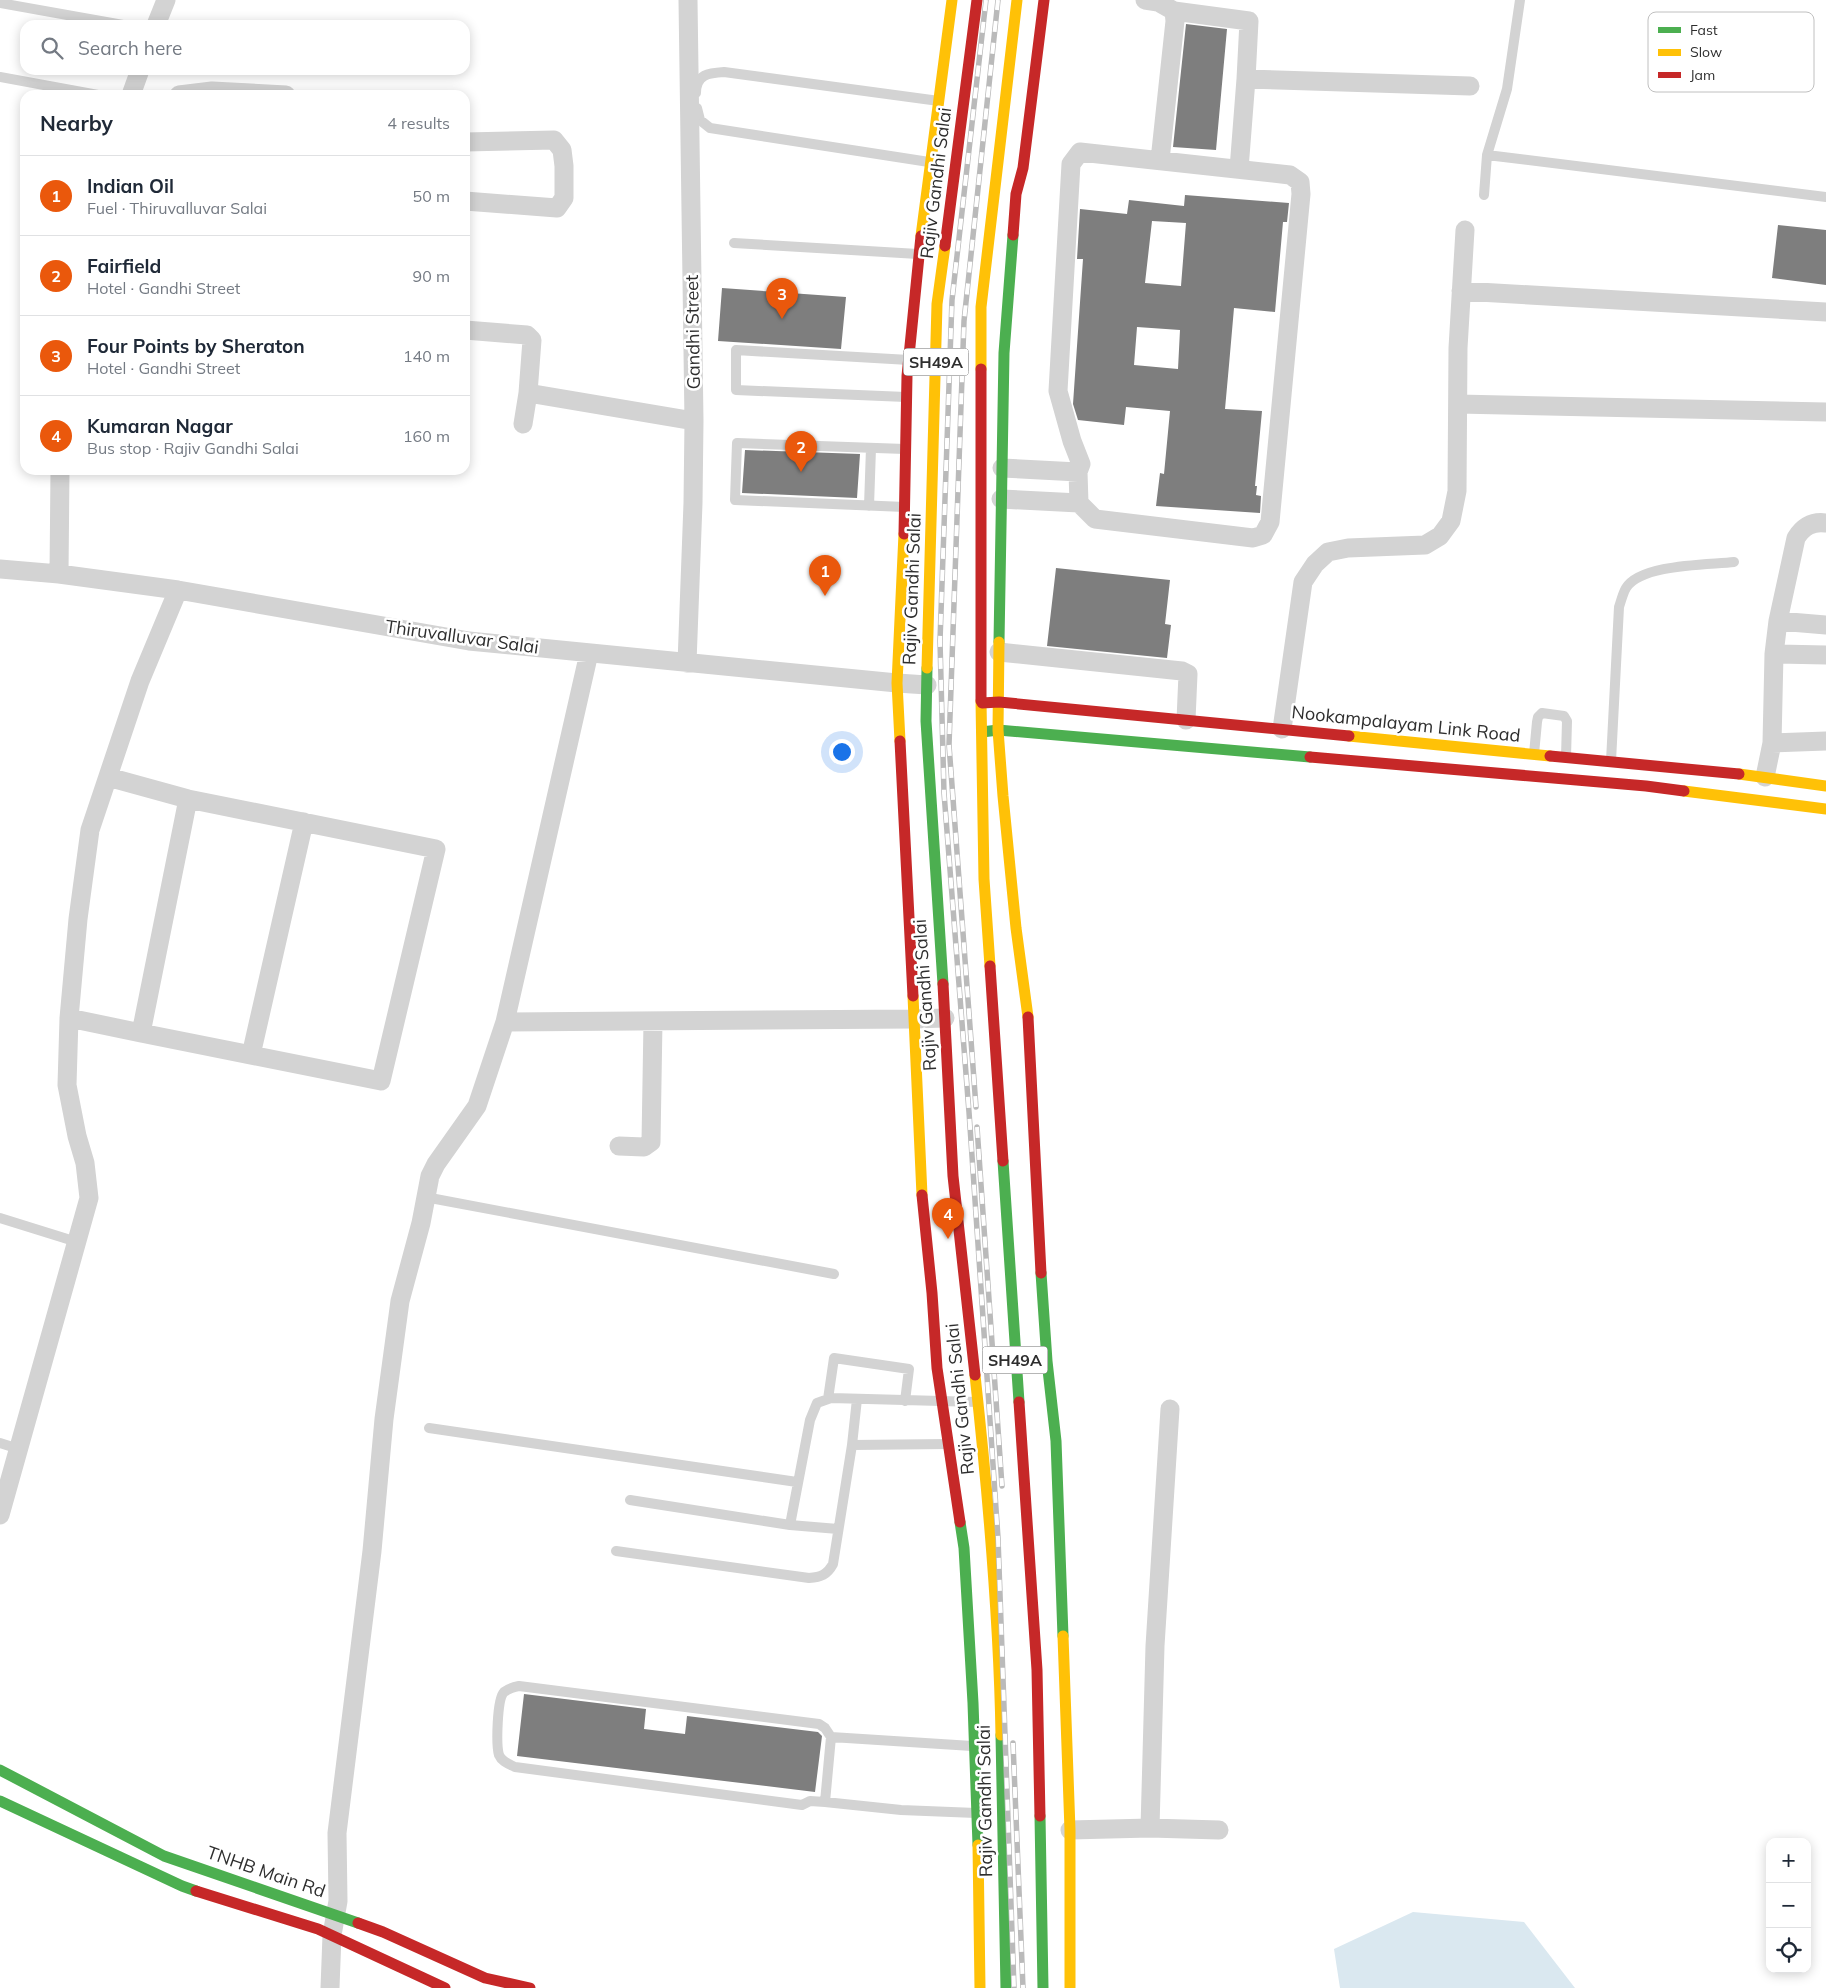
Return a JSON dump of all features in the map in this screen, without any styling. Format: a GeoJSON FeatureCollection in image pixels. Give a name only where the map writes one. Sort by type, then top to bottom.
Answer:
{"type":"FeatureCollection","features":[{"type":"Feature","properties":{"kind":"street"},"geometry":{"type":"LineString","coordinates":[[158,20],[166,0]]}},
{"type":"Feature","properties":{"kind":"street","name":"Gandhi Street"},"geometry":{"type":"LineString","coordinates":[[687,663],[694,421],[688,0]]}},
{"type":"Feature","properties":{"kind":"street"},"geometry":{"type":"LineString","coordinates":[[952,0],[919,254],[909,360],[897,684],[921,1186],[932,1292],[937,1368],[964,1548],[973,1703],[979,1876],[980,1988]]}},
{"type":"Feature","properties":{"kind":"street","name":"Rajiv Gandhi Salai"},"geometry":{"type":"LineString","coordinates":[[977,0],[937,304],[926,721],[945,1018],[952,1176],[998,1578],[1006,1988]]}},
{"type":"Feature","properties":{"kind":"street","name":"SH49A"},"geometry":{"type":"LineString","coordinates":[[1017,0],[981,307],[981,703],[984,889],[1025,1575],[1037,1670],[1043,1988]]}},
{"type":"Feature","properties":{"kind":"street"},"geometry":{"type":"LineString","coordinates":[[1044,0],[1023,168],[1016,194],[1004,353],[998,730],[1016,928],[1029,1024],[1039,1244],[1047,1361],[1056,1440],[1070,1830],[1070,1988]]}},
{"type":"Feature","properties":{"kind":"street"},"geometry":{"type":"LineString","coordinates":[[1145,0],[1158,2],[1174,11],[1249,21],[1239,169]]}},
{"type":"Feature","properties":{"kind":"street"},"geometry":{"type":"LineString","coordinates":[[1160,160],[1174,11]]}},
{"type":"Feature","properties":{"kind":"street"},"geometry":{"type":"LineString","coordinates":[[133,90],[138,75]]}},
{"type":"Feature","properties":{"kind":"street"},"geometry":{"type":"LineString","coordinates":[[1246,79],[1470,86]]}},
{"type":"Feature","properties":{"kind":"street"},"geometry":{"type":"LineString","coordinates":[[470,142],[554,140],[562,150],[564,198],[557,208],[470,201]]}},
{"type":"Feature","properties":{"kind":"street"},"geometry":{"type":"LineString","coordinates":[[1080,152],[1239,169],[1290,175],[1300,182],[1300,204],[1270,522],[1264,535],[1253,538],[1095,520],[1079,503],[1078,472],[1082,464],[1072,441],[1058,391],[1071,164],[1080,152]]}},
{"type":"Feature","properties":{"kind":"street"},"geometry":{"type":"LineString","coordinates":[[1282,729],[1304,582],[1315,564],[1328,552],[1348,548],[1425,545],[1440,536],[1452,521],[1457,491],[1458,348],[1465,230]]}},
{"type":"Feature","properties":{"kind":"street"},"geometry":{"type":"LineString","coordinates":[[1461,291],[1826,312]]}},
{"type":"Feature","properties":{"kind":"street"},"geometry":{"type":"LineString","coordinates":[[470,330],[527,335],[532,340],[528,393],[523,424]]}},
{"type":"Feature","properties":{"kind":"street"},"geometry":{"type":"LineString","coordinates":[[528,393],[694,421]]}},
{"type":"Feature","properties":{"kind":"street"},"geometry":{"type":"LineString","coordinates":[[1458,404],[1826,412]]}},
{"type":"Feature","properties":{"kind":"street"},"geometry":{"type":"LineString","coordinates":[[1002,468],[1078,472]]}},
{"type":"Feature","properties":{"kind":"street"},"geometry":{"type":"LineString","coordinates":[[59,574],[60,475]]}},
{"type":"Feature","properties":{"kind":"street"},"geometry":{"type":"LineString","coordinates":[[1001,499],[1079,503]]}},
{"type":"Feature","properties":{"kind":"street"},"geometry":{"type":"LineString","coordinates":[[1765,777],[1772,743],[1774,654],[1778,621],[1796,538],[1802,529],[1809,525],[1826,522]]}},
{"type":"Feature","properties":{"kind":"street","name":"Thiruvalluvar Salai"},"geometry":{"type":"LineString","coordinates":[[0,569],[59,574],[178,590],[469,641],[897,684],[927,684]]}},
{"type":"Feature","properties":{"kind":"street"},"geometry":{"type":"LineString","coordinates":[[0,1515],[88,1198],[85,1162],[77,1136],[67,1085],[69,1018],[78,919],[90,830],[140,681],[178,590]]}},
{"type":"Feature","properties":{"kind":"street"},"geometry":{"type":"LineString","coordinates":[[1778,621],[1826,625]]}},
{"type":"Feature","properties":{"kind":"street"},"geometry":{"type":"LineString","coordinates":[[1000,652],[1182,671],[1188,674],[1189,681],[1186,720]]}},
{"type":"Feature","properties":{"kind":"street"},"geometry":{"type":"LineString","coordinates":[[330,1988],[332,1935],[338,1901],[337,1833],[372,1551],[384,1419],[400,1301],[421,1223],[425,1197],[436,1164],[477,1106],[505,1022],[589,653]]}},
{"type":"Feature","properties":{"kind":"street"},"geometry":{"type":"LineString","coordinates":[[1774,654],[1826,655]]}},
{"type":"Feature","properties":{"kind":"street","name":"Nookampalayam Link Road"},"geometry":{"type":"LineString","coordinates":[[981,703],[999,702],[1611,761],[1765,777],[1826,786]]}},
{"type":"Feature","properties":{"kind":"street"},"geometry":{"type":"LineString","coordinates":[[982,732],[998,730],[1646,786],[1826,809]]}},
{"type":"Feature","properties":{"kind":"street"},"geometry":{"type":"LineString","coordinates":[[1772,743],[1826,741]]}},
{"type":"Feature","properties":{"kind":"street"},"geometry":{"type":"LineString","coordinates":[[69,1018],[381,1082],[436,849],[188,799],[108,777]]}},
{"type":"Feature","properties":{"kind":"street"},"geometry":{"type":"LineString","coordinates":[[141,1033],[188,799]]}},
{"type":"Feature","properties":{"kind":"street"},"geometry":{"type":"LineString","coordinates":[[252,1055],[304,822]]}},
{"type":"Feature","properties":{"kind":"street"},"geometry":{"type":"LineString","coordinates":[[505,1022],[914,1020],[945,1018]]}},
{"type":"Feature","properties":{"kind":"street"},"geometry":{"type":"LineString","coordinates":[[619,1146],[644,1147],[651,1142],[653,1021]]}},
{"type":"Feature","properties":{"kind":"street"},"geometry":{"type":"LineString","coordinates":[[1150,1828],[1155,1646],[1170,1409]]}},
{"type":"Feature","properties":{"kind":"street","name":"TNHB Main Rd"},"geometry":{"type":"LineString","coordinates":[[0,1770],[164,1856],[336,1914],[383,1932],[485,1978],[530,1988]]}},
{"type":"Feature","properties":{"kind":"street","name":"TNHB Main Rd"},"geometry":{"type":"LineString","coordinates":[[0,1802],[182,1886],[318,1928],[445,1988]]}},
{"type":"Feature","properties":{"kind":"street"},"geometry":{"type":"LineString","coordinates":[[1070,1830],[1150,1828],[1219,1830]]}},
{"type":"Feature","properties":{"kind":"lane"},"geometry":{"type":"LineString","coordinates":[[1484,195],[1487,156],[1507,88],[1520,0]]}},
{"type":"Feature","properties":{"kind":"lane"},"geometry":{"type":"LineString","coordinates":[[0,3],[95,20]]}},
{"type":"Feature","properties":{"kind":"lane"},"geometry":{"type":"LineString","coordinates":[[930,162],[710,128],[703,124],[698,116],[696,90],[698,82],[703,75],[724,72],[939,101]]}},
{"type":"Feature","properties":{"kind":"lane"},"geometry":{"type":"LineString","coordinates":[[0,77],[71,90]]}},
{"type":"Feature","properties":{"kind":"lane"},"geometry":{"type":"LineString","coordinates":[[1487,156],[1826,197]]}},
{"type":"Feature","properties":{"kind":"lane"},"geometry":{"type":"LineString","coordinates":[[734,243],[919,254]]}},
{"type":"Feature","properties":{"kind":"lane"},"geometry":{"type":"LineString","coordinates":[[907,397],[736,390],[736,350],[909,360]]}},
{"type":"Feature","properties":{"kind":"lane"},"geometry":{"type":"LineString","coordinates":[[905,508],[735,500],[735,481],[737,443],[906,449]]}},
{"type":"Feature","properties":{"kind":"lane"},"geometry":{"type":"LineString","coordinates":[[869,506],[871,448]]}},
{"type":"Feature","properties":{"kind":"lane"},"geometry":{"type":"LineString","coordinates":[[1611,761],[1619,607],[1626,588],[1640,576],[1660,570],[1734,562]]}},
{"type":"Feature","properties":{"kind":"lane"},"geometry":{"type":"LineString","coordinates":[[1534,754],[1536,722],[1542,713],[1564,716],[1568,721],[1566,757]]}},
{"type":"Feature","properties":{"kind":"lane"},"geometry":{"type":"LineString","coordinates":[[425,1197],[834,1274]]}},
{"type":"Feature","properties":{"kind":"lane"},"geometry":{"type":"LineString","coordinates":[[0,1218],[77,1242]]}},
{"type":"Feature","properties":{"kind":"lane"},"geometry":{"type":"LineString","coordinates":[[828,1399],[834,1358],[909,1369],[905,1400]]}},
{"type":"Feature","properties":{"kind":"lane"},"geometry":{"type":"LineString","coordinates":[[790,1525],[813,1409],[817,1403],[828,1399],[978,1402]]}},
{"type":"Feature","properties":{"kind":"lane"},"geometry":{"type":"LineString","coordinates":[[616,1551],[809,1578],[821,1577],[828,1572],[833,1564],[852,1445],[857,1400]]}},
{"type":"Feature","properties":{"kind":"lane"},"geometry":{"type":"LineString","coordinates":[[429,1428],[797,1482]]}},
{"type":"Feature","properties":{"kind":"lane"},"geometry":{"type":"LineString","coordinates":[[0,1443],[19,1449]]}},
{"type":"Feature","properties":{"kind":"lane"},"geometry":{"type":"LineString","coordinates":[[852,1445],[949,1444]]}},
{"type":"Feature","properties":{"kind":"lane"},"geometry":{"type":"LineString","coordinates":[[630,1500],[790,1525],[838,1529]]}},
{"type":"Feature","properties":{"kind":"lane"},"geometry":{"type":"LineString","coordinates":[[825,1802],[831,1737],[825,1728],[819,1724],[519,1686],[504,1692],[499,1699],[498,1745],[500,1756],[504,1762],[515,1767],[802,1805],[810,1801],[901,1810],[976,1813]]}},
{"type":"Feature","properties":{"kind":"lane"},"geometry":{"type":"LineString","coordinates":[[831,1737],[973,1746]]}},
{"type":"Feature","properties":{"kind":"shaded area"},"geometry":{"type":"Polygon","coordinates":[[[1413,1912],[1524,1922],[1575,1988],[1340,1988],[1334,1949],[1413,1912]]]}},
{"type":"Feature","properties":{"kind":"building"},"geometry":{"type":"Polygon","coordinates":[[[1186,24],[1227,29],[1216,150],[1173,147],[1186,24]]]}},
{"type":"Feature","properties":{"kind":"building"},"geometry":{"type":"Polygon","coordinates":[[[1185,195],[1289,203],[1287,222],[1283,222],[1275,312],[1234,308],[1225,409],[1262,411],[1255,486],[1257,486],[1256,495],[1261,496],[1260,513],[1156,506],[1160,473],[1164,474],[1170,411],[1126,407],[1124,425],[1078,420],[1073,404],[1083,259],[1077,259],[1080,209],[1127,214],[1129,200],[1184,206],[1185,195]],[[1152,221],[1145,283],[1181,286],[1186,223],[1152,221]],[[1137,327],[1134,365],[1178,369],[1180,330],[1137,327]]]}},
{"type":"Feature","properties":{"kind":"building"},"geometry":{"type":"Polygon","coordinates":[[[1778,225],[1826,230],[1826,285],[1772,278],[1778,225]]]}},
{"type":"Feature","properties":{"kind":"building"},"geometry":{"type":"Polygon","coordinates":[[[722,288],[846,297],[841,349],[718,341],[722,288]]]}},
{"type":"Feature","properties":{"kind":"building"},"geometry":{"type":"Polygon","coordinates":[[[745,450],[860,454],[857,498],[742,493],[745,450]]]}},
{"type":"Feature","properties":{"kind":"building"},"geometry":{"type":"Polygon","coordinates":[[[1056,568],[1170,580],[1165,624],[1171,625],[1167,658],[1047,646],[1056,568]]]}},
{"type":"Feature","properties":{"kind":"building"},"geometry":{"type":"Polygon","coordinates":[[[524,1694],[646,1709],[644,1729],[685,1734],[687,1716],[818,1732],[822,1736],[815,1792],[517,1756],[524,1694]]]}},
{"type":"Feature","properties":{"kind":"railway"},"geometry":{"type":"LineString","coordinates":[[986,0],[952,300],[940,641],[944,793],[969,1112],[998,1538],[1014,1988]]}},
{"type":"Feature","properties":{"kind":"railway"},"geometry":{"type":"LineString","coordinates":[[976,1107],[949,745],[964,321],[998,0]]}},
{"type":"Feature","properties":{"kind":"railway"},"geometry":{"type":"LineString","coordinates":[[977,1127],[1002,1486]]}},
{"type":"Feature","properties":{"kind":"railway"},"geometry":{"type":"LineString","coordinates":[[1013,1743],[1023,1988]]}},
{"type":"Feature","properties":{"kind":"traffic: fast"},"geometry":{"type":"LineString","coordinates":[[999,642],[1004,353],[1013,235]]}},
{"type":"Feature","properties":{"kind":"traffic: fast"},"geometry":{"type":"LineString","coordinates":[[927,668],[926,721],[943,984]]}},
{"type":"Feature","properties":{"kind":"traffic: fast"},"geometry":{"type":"LineString","coordinates":[[982,732],[998,730],[1310,757]]}},
{"type":"Feature","properties":{"kind":"traffic: fast"},"geometry":{"type":"LineString","coordinates":[[1003,1161],[1019,1402]]}},
{"type":"Feature","properties":{"kind":"traffic: fast"},"geometry":{"type":"LineString","coordinates":[[1041,1273],[1047,1361],[1056,1441],[1063,1636]]}},
{"type":"Feature","properties":{"kind":"traffic: fast"},"geometry":{"type":"LineString","coordinates":[[960,1522],[964,1548],[973,1703],[978,1845]]}},
{"type":"Feature","properties":{"kind":"traffic: fast"},"geometry":{"type":"LineString","coordinates":[[1001,1735],[1006,1988]]}},
{"type":"Feature","properties":{"kind":"traffic: fast"},"geometry":{"type":"LineString","coordinates":[[0,1770],[164,1856],[358,1923]]}},
{"type":"Feature","properties":{"kind":"traffic: fast"},"geometry":{"type":"LineString","coordinates":[[0,1801],[196,1891]]}},
{"type":"Feature","properties":{"kind":"traffic: fast"},"geometry":{"type":"LineString","coordinates":[[1040,1816],[1043,1988]]}},
{"type":"Feature","properties":{"kind":"traffic: slow"},"geometry":{"type":"LineString","coordinates":[[921,236],[952,0]]}},
{"type":"Feature","properties":{"kind":"traffic: slow"},"geometry":{"type":"LineString","coordinates":[[981,369],[981,307],[1017,0]]}},
{"type":"Feature","properties":{"kind":"traffic: slow"},"geometry":{"type":"LineString","coordinates":[[927,668],[937,304],[945,246]]}},
{"type":"Feature","properties":{"kind":"traffic: slow"},"geometry":{"type":"LineString","coordinates":[[900,741],[897,683],[904,534]]}},
{"type":"Feature","properties":{"kind":"traffic: slow"},"geometry":{"type":"LineString","coordinates":[[999,642],[998,730],[1003,796],[1016,928],[1028,1017]]}},
{"type":"Feature","properties":{"kind":"traffic: slow"},"geometry":{"type":"LineString","coordinates":[[981,701],[984,879],[990,966]]}},
{"type":"Feature","properties":{"kind":"traffic: slow"},"geometry":{"type":"LineString","coordinates":[[1349,736],[1550,756]]}},
{"type":"Feature","properties":{"kind":"traffic: slow"},"geometry":{"type":"LineString","coordinates":[[1739,774],[1826,786]]}},
{"type":"Feature","properties":{"kind":"traffic: slow"},"geometry":{"type":"LineString","coordinates":[[1684,791],[1826,809]]}},
{"type":"Feature","properties":{"kind":"traffic: slow"},"geometry":{"type":"LineString","coordinates":[[913,996],[922,1195]]}},
{"type":"Feature","properties":{"kind":"traffic: slow"},"geometry":{"type":"LineString","coordinates":[[975,1375],[992,1555],[1001,1735]]}},
{"type":"Feature","properties":{"kind":"traffic: slow"},"geometry":{"type":"LineString","coordinates":[[1063,1636],[1070,1830],[1070,1988]]}},
{"type":"Feature","properties":{"kind":"traffic: slow"},"geometry":{"type":"LineString","coordinates":[[978,1845],[980,1988]]}},
{"type":"Feature","properties":{"kind":"traffic: jam"},"geometry":{"type":"LineString","coordinates":[[945,246],[977,0]]}},
{"type":"Feature","properties":{"kind":"traffic: jam"},"geometry":{"type":"LineString","coordinates":[[1013,235],[1016,194],[1023,168],[1044,0]]}},
{"type":"Feature","properties":{"kind":"traffic: jam"},"geometry":{"type":"LineString","coordinates":[[904,534],[907,376],[921,236]]}},
{"type":"Feature","properties":{"kind":"traffic: jam"},"geometry":{"type":"LineString","coordinates":[[981,369],[981,701]]}},
{"type":"Feature","properties":{"kind":"traffic: jam"},"geometry":{"type":"LineString","coordinates":[[982,703],[999,702],[1349,736]]}},
{"type":"Feature","properties":{"kind":"traffic: jam"},"geometry":{"type":"LineString","coordinates":[[900,741],[913,996]]}},
{"type":"Feature","properties":{"kind":"traffic: jam"},"geometry":{"type":"LineString","coordinates":[[1550,756],[1739,774]]}},
{"type":"Feature","properties":{"kind":"traffic: jam"},"geometry":{"type":"LineString","coordinates":[[1310,757],[1646,786],[1684,791]]}},
{"type":"Feature","properties":{"kind":"traffic: jam"},"geometry":{"type":"LineString","coordinates":[[990,966],[1003,1161]]}},
{"type":"Feature","properties":{"kind":"traffic: jam"},"geometry":{"type":"LineString","coordinates":[[943,984],[953,1176],[975,1375]]}},
{"type":"Feature","properties":{"kind":"traffic: jam"},"geometry":{"type":"LineString","coordinates":[[1028,1017],[1041,1273]]}},
{"type":"Feature","properties":{"kind":"traffic: jam"},"geometry":{"type":"LineString","coordinates":[[922,1195],[937,1368],[960,1522]]}},
{"type":"Feature","properties":{"kind":"traffic: jam"},"geometry":{"type":"LineString","coordinates":[[1019,1402],[1037,1670],[1040,1816]]}},
{"type":"Feature","properties":{"kind":"traffic: jam"},"geometry":{"type":"LineString","coordinates":[[196,1891],[318,1929],[445,1988]]}},
{"type":"Feature","properties":{"kind":"traffic: jam"},"geometry":{"type":"LineString","coordinates":[[358,1923],[383,1932],[485,1978],[530,1988]]}},
{"type":"Feature","properties":{"kind":"place","name":"Four Points by Sheraton"},"geometry":{"type":"Point","coordinates":[782,319]}},
{"type":"Feature","properties":{"kind":"place","name":"Fairfield"},"geometry":{"type":"Point","coordinates":[801,472]}},
{"type":"Feature","properties":{"kind":"place","name":"Indian Oil"},"geometry":{"type":"Point","coordinates":[825,596]}},
{"type":"Feature","properties":{"kind":"place","name":"Kumaran Nagar"},"geometry":{"type":"Point","coordinates":[948,1239]}}]}
